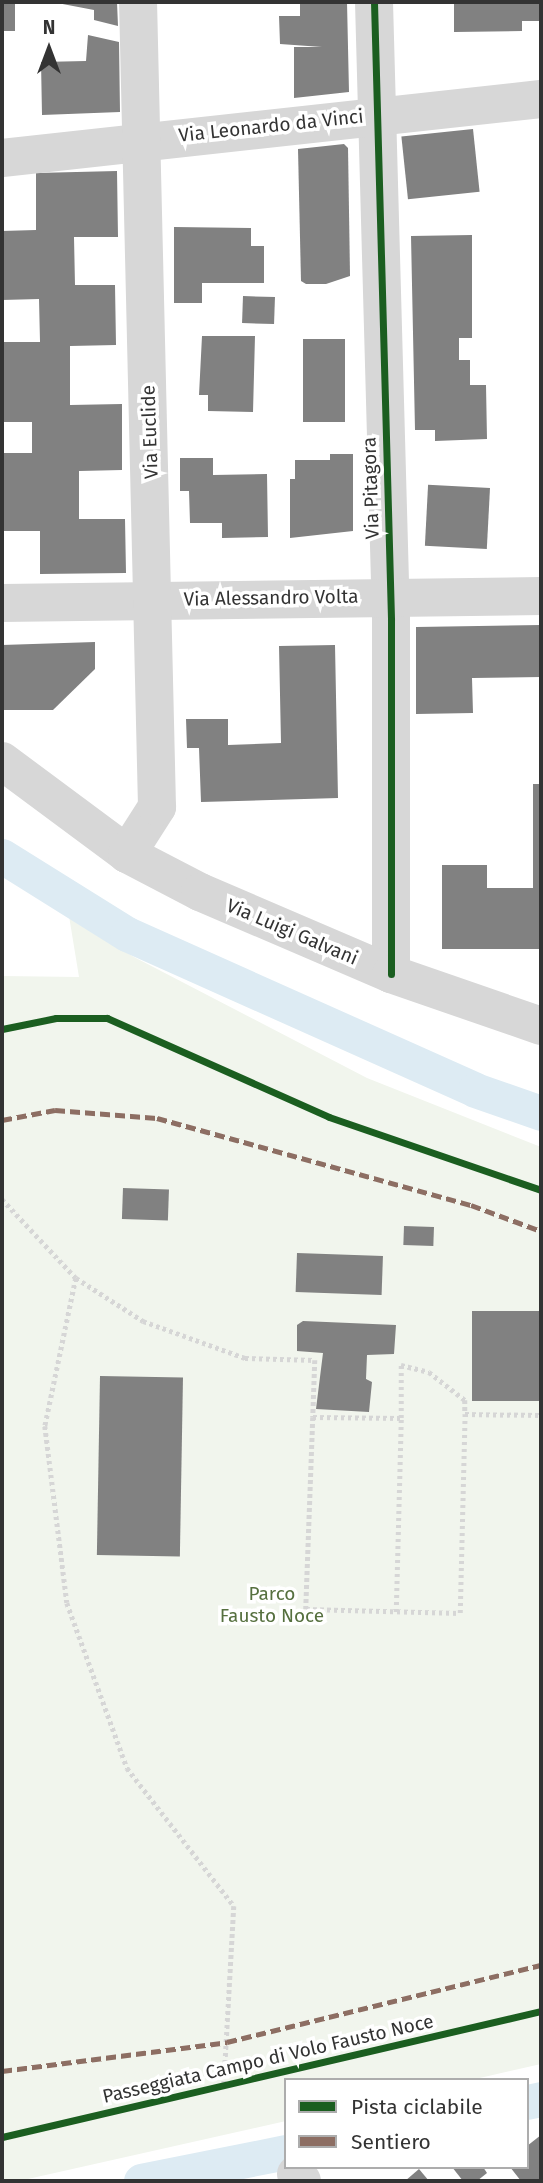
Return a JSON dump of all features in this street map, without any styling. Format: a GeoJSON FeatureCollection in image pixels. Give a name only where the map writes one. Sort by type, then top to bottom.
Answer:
{"type":"FeatureCollection","features":[{"type":"Feature","properties":{"kind":"street","name":"Via Euclide"},"geometry":{"type":"LineString","coordinates":[[127,854],[157,807],[155,599],[138,2]]}},
{"type":"Feature","properties":{"kind":"street","name":"Via Pitagora"},"geometry":{"type":"LineString","coordinates":[[374,2],[390,597],[391,974]]}},
{"type":"Feature","properties":{"kind":"street","name":"Via Leonardo da Vinci"},"geometry":{"type":"LineString","coordinates":[[2,158],[375,115],[541,99]]}},
{"type":"Feature","properties":{"kind":"street","name":"Via Alessandro Volta"},"geometry":{"type":"LineString","coordinates":[[2,603],[541,596]]}},
{"type":"Feature","properties":{"kind":"street","name":"Via Luigi Galvani"},"geometry":{"type":"LineString","coordinates":[[2,761],[127,854],[200,892],[391,974],[541,1026]]}},
{"type":"Feature","properties":{"kind":"path"},"geometry":{"type":"LineString","coordinates":[[2,1199],[76,1278],[143,1321],[245,1358],[315,1360],[306,1609],[396,1612],[460,1613],[465,1400],[429,1372],[401,1365],[396,1612]]}},
{"type":"Feature","properties":{"kind":"path"},"geometry":{"type":"LineString","coordinates":[[76,1278],[44,1426],[66,1603],[127,1768],[234,1906],[224,2086]]}},
{"type":"Feature","properties":{"kind":"path"},"geometry":{"type":"LineString","coordinates":[[465,1414],[541,1415]]}},
{"type":"Feature","properties":{"kind":"path"},"geometry":{"type":"LineString","coordinates":[[313,1417],[401,1418]]}},
{"type":"Feature","properties":{"kind":"green space","name":"Parco Fausto Noce"},"geometry":{"type":"Polygon","coordinates":[[[69,916],[134,957],[367,1078],[541,1147],[541,2064],[480,2078],[284,2078],[284,2121],[19,2181],[2,2181],[2,976],[79,977],[69,916]]]}},
{"type":"Feature","properties":{"kind":"building"},"geometry":{"type":"Polygon","coordinates":[[[2,2],[15,2],[15,31],[2,31],[2,2]]]}},
{"type":"Feature","properties":{"kind":"building"},"geometry":{"type":"Polygon","coordinates":[[[52,2],[117,2],[118,26],[94,20],[94,10],[52,2]]]}},
{"type":"Feature","properties":{"kind":"building"},"geometry":{"type":"Polygon","coordinates":[[[300,2],[347,2],[349,92],[294,98],[294,47],[322,47],[280,44],[279,16],[300,16],[300,2]]]}},
{"type":"Feature","properties":{"kind":"building"},"geometry":{"type":"Polygon","coordinates":[[[454,2],[541,2],[541,21],[522,21],[522,31],[454,32],[454,2]]]}},
{"type":"Feature","properties":{"kind":"building"},"geometry":{"type":"Polygon","coordinates":[[[88,35],[119,42],[120,112],[42,115],[41,62],[86,61],[88,35]]]}},
{"type":"Feature","properties":{"kind":"building"},"geometry":{"type":"Polygon","coordinates":[[[473,129],[480,192],[408,199],[401,137],[473,129]]]}},
{"type":"Feature","properties":{"kind":"building"},"geometry":{"type":"Polygon","coordinates":[[[344,144],[348,148],[350,276],[326,284],[306,284],[301,281],[298,149],[344,144]]]}},
{"type":"Feature","properties":{"kind":"building"},"geometry":{"type":"Polygon","coordinates":[[[117,171],[118,237],[74,237],[75,285],[115,285],[116,345],[70,346],[70,405],[122,404],[122,470],[79,471],[79,519],[125,519],[126,573],[40,574],[40,531],[2,531],[2,453],[32,453],[32,422],[2,422],[2,342],[40,342],[39,299],[2,300],[2,231],[36,230],[36,173],[117,171]]]}},
{"type":"Feature","properties":{"kind":"building"},"geometry":{"type":"Polygon","coordinates":[[[174,227],[251,228],[251,246],[264,246],[264,283],[202,283],[202,303],[174,303],[174,227]]]}},
{"type":"Feature","properties":{"kind":"building"},"geometry":{"type":"Polygon","coordinates":[[[472,235],[472,338],[459,338],[459,360],[470,360],[470,385],[486,385],[487,439],[435,441],[435,430],[415,430],[411,236],[472,235]]]}},
{"type":"Feature","properties":{"kind":"building"},"geometry":{"type":"Polygon","coordinates":[[[243,296],[275,297],[274,324],[242,323],[243,296]]]}},
{"type":"Feature","properties":{"kind":"building"},"geometry":{"type":"Polygon","coordinates":[[[202,336],[255,336],[253,412],[208,411],[208,395],[199,395],[202,336]]]}},
{"type":"Feature","properties":{"kind":"building"},"geometry":{"type":"Polygon","coordinates":[[[303,339],[345,339],[345,422],[303,422],[303,339]]]}},
{"type":"Feature","properties":{"kind":"building"},"geometry":{"type":"Polygon","coordinates":[[[330,454],[353,454],[353,531],[290,538],[290,479],[295,479],[295,460],[330,460],[330,454]]]}},
{"type":"Feature","properties":{"kind":"building"},"geometry":{"type":"Polygon","coordinates":[[[180,458],[213,458],[213,475],[267,474],[268,537],[222,538],[222,523],[190,523],[189,491],[180,491],[180,458]]]}},
{"type":"Feature","properties":{"kind":"building"},"geometry":{"type":"Polygon","coordinates":[[[428,485],[490,488],[487,549],[425,546],[428,485]]]}},
{"type":"Feature","properties":{"kind":"building"},"geometry":{"type":"Polygon","coordinates":[[[541,625],[541,677],[472,678],[473,713],[416,714],[416,627],[541,625]]]}},
{"type":"Feature","properties":{"kind":"building"},"geometry":{"type":"Polygon","coordinates":[[[95,642],[95,669],[53,710],[2,710],[2,645],[95,642]]]}},
{"type":"Feature","properties":{"kind":"building"},"geometry":{"type":"Polygon","coordinates":[[[335,645],[338,798],[201,802],[199,748],[187,748],[186,719],[228,719],[228,745],[281,743],[279,646],[335,645]]]}},
{"type":"Feature","properties":{"kind":"building"},"geometry":{"type":"Polygon","coordinates":[[[533,784],[541,784],[541,949],[442,949],[442,865],[487,865],[487,888],[533,888],[533,784]]]}},
{"type":"Feature","properties":{"kind":"building"},"geometry":{"type":"Polygon","coordinates":[[[123,1188],[169,1190],[168,1221],[122,1219],[123,1188]]]}},
{"type":"Feature","properties":{"kind":"building"},"geometry":{"type":"Polygon","coordinates":[[[404,1226],[434,1227],[433,1246],[403,1245],[404,1226]]]}},
{"type":"Feature","properties":{"kind":"building"},"geometry":{"type":"Polygon","coordinates":[[[297,1253],[383,1256],[382,1295],[296,1292],[297,1253]]]}},
{"type":"Feature","properties":{"kind":"building"},"geometry":{"type":"Polygon","coordinates":[[[472,1311],[541,1311],[541,1401],[472,1401],[472,1311]]]}},
{"type":"Feature","properties":{"kind":"building"},"geometry":{"type":"Polygon","coordinates":[[[303,1321],[396,1325],[394,1354],[367,1355],[366,1379],[372,1382],[369,1412],[316,1409],[323,1353],[297,1351],[297,1325],[303,1321]]]}},
{"type":"Feature","properties":{"kind":"building"},"geometry":{"type":"Polygon","coordinates":[[[100,1376],[183,1377],[180,1556],[97,1555],[100,1376]]]}},
{"type":"Feature","properties":{"kind":"building"},"geometry":{"type":"Polygon","coordinates":[[[541,2135],[541,2181],[521,2181],[512,2169],[529,2169],[529,2144],[541,2135]]]}},
{"type":"Feature","properties":{"kind":"building"},"geometry":{"type":"Polygon","coordinates":[[[419,2169],[429,2181],[405,2181],[419,2169]]]}},
{"type":"Feature","properties":{"kind":"building"},"geometry":{"type":"Polygon","coordinates":[[[454,2169],[484,2169],[487,2173],[477,2181],[463,2181],[454,2169]]]}},
{"type":"Feature","properties":{"kind":"waterway"},"geometry":{"type":"LineString","coordinates":[[2,856],[127,934],[475,1090],[541,1113]]}},
{"type":"Feature","properties":{"kind":"waterway"},"geometry":{"type":"LineString","coordinates":[[529,2102],[541,2099]]}},
{"type":"Feature","properties":{"kind":"waterway"},"geometry":{"type":"LineString","coordinates":[[141,2181],[284,2152]]}},
{"type":"Feature","properties":{"kind":"marked path"},"geometry":{"type":"LineString","coordinates":[[2,1120],[55,1110],[157,1118],[471,1205],[541,1231]]}},
{"type":"Feature","properties":{"kind":"marked path"},"geometry":{"type":"LineString","coordinates":[[2,2071],[227,2042],[541,1965]]}},
{"type":"Feature","properties":{"kind":"cycle path"},"geometry":{"type":"LineString","coordinates":[[374,2],[391,620],[391,974]]}},
{"type":"Feature","properties":{"kind":"cycle path"},"geometry":{"type":"LineString","coordinates":[[2,1029],[56,1018],[107,1018],[329,1117],[541,1190]]}},
{"type":"Feature","properties":{"kind":"cycle path","name":"Passeggiata Campo di Volo Fausto Noce"},"geometry":{"type":"LineString","coordinates":[[2,2137],[541,2011]]}}]}
